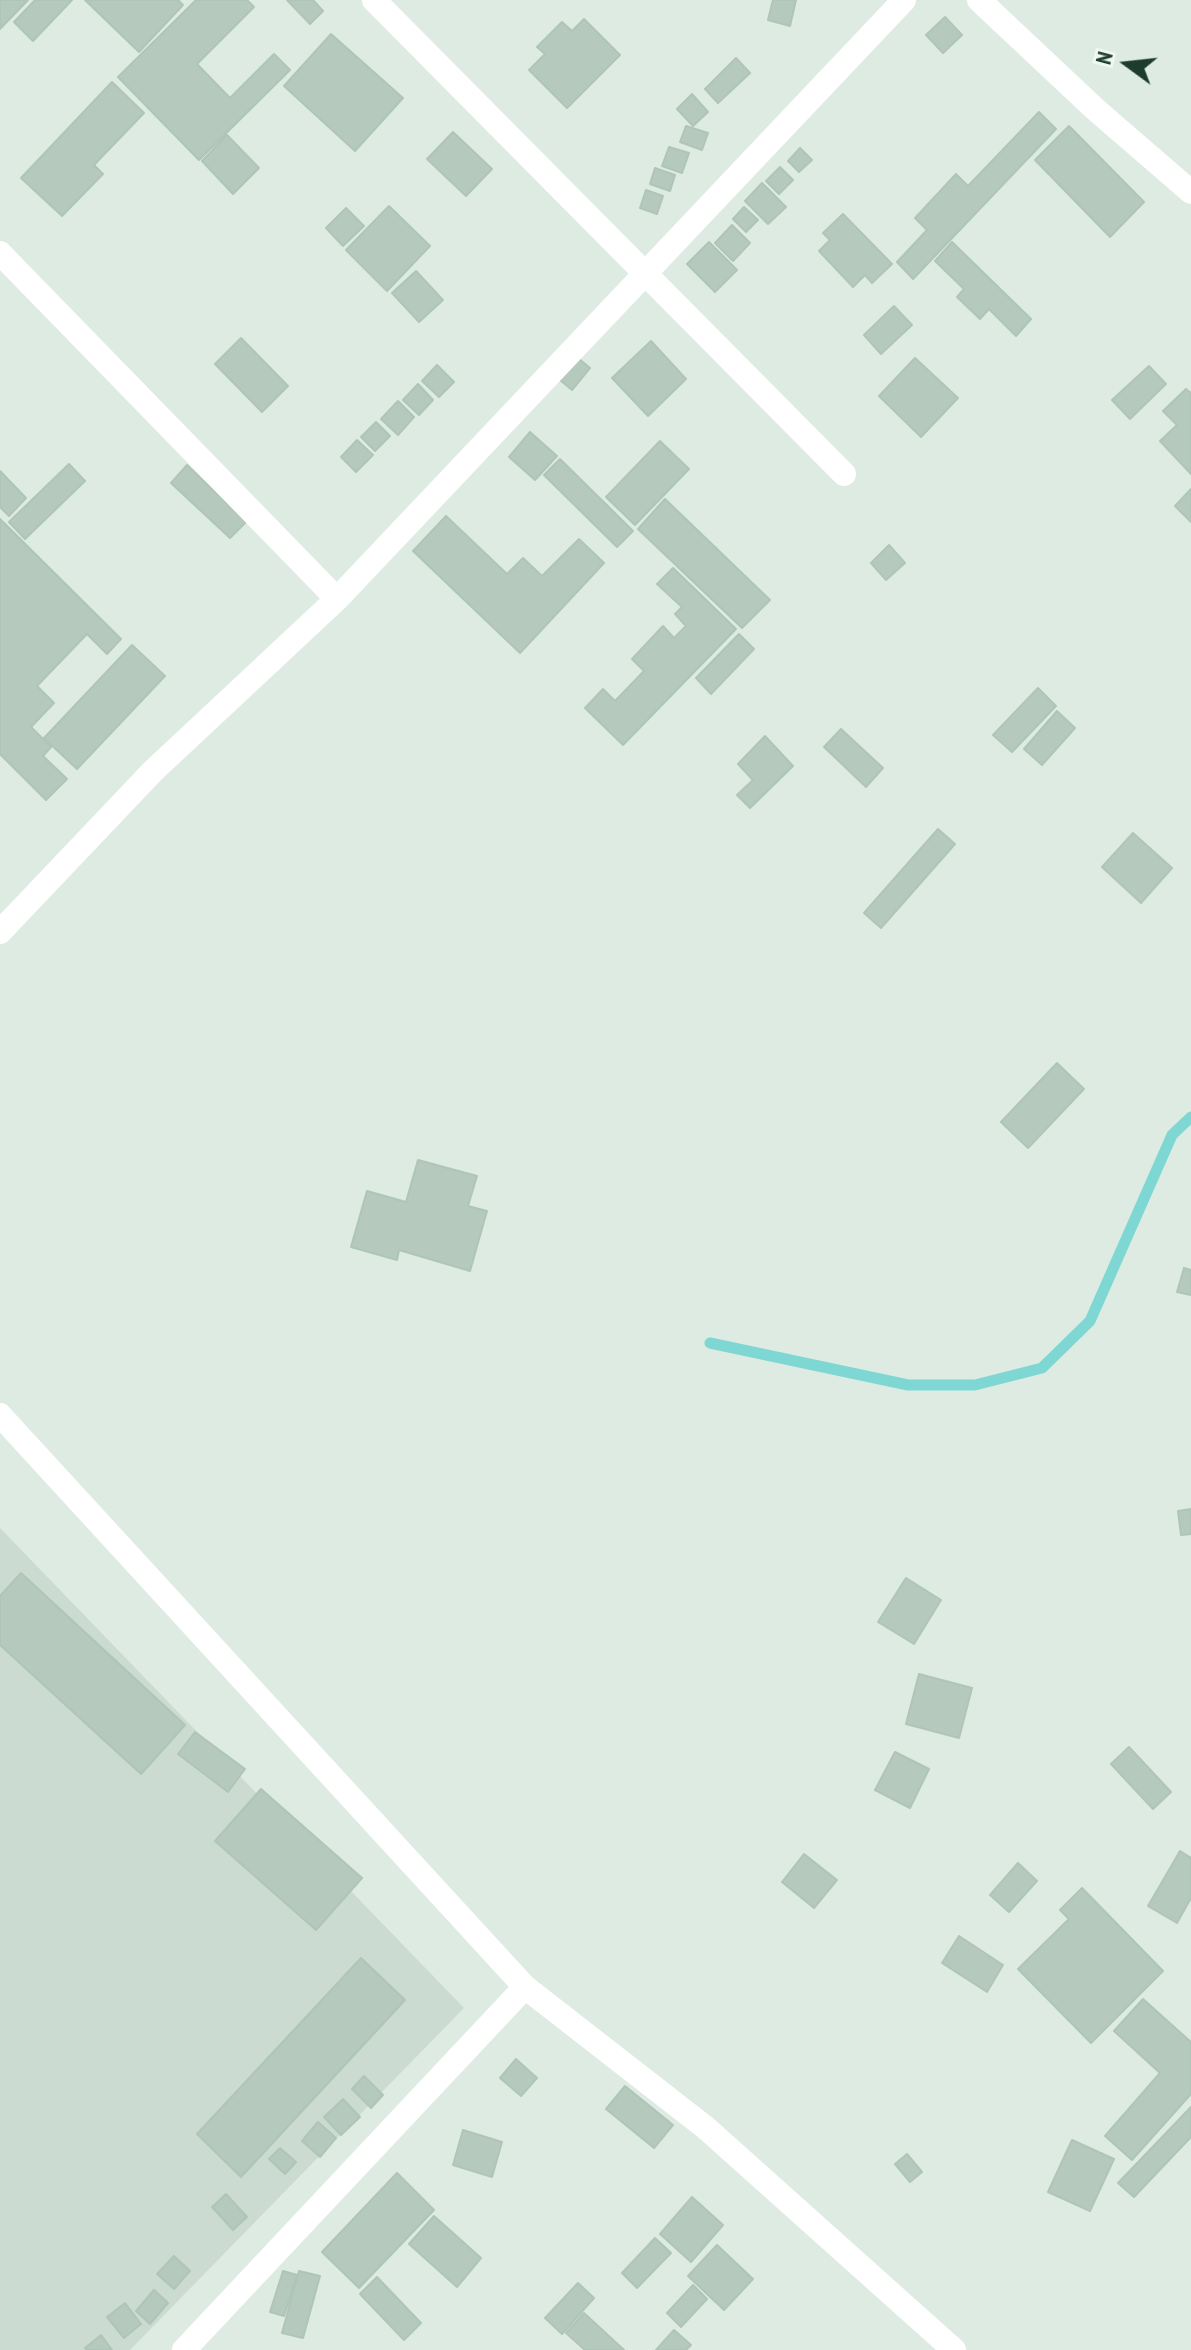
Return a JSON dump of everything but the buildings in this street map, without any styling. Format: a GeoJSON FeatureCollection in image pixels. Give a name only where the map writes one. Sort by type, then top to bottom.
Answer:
{"type":"FeatureCollection","features":[{"type":"Feature","properties":{"kind":"street"},"geometry":{"type":"LineString","coordinates":[[374,0],[648,272],[844,474]]}},
{"type":"Feature","properties":{"kind":"street"},"geometry":{"type":"LineString","coordinates":[[0,932],[153,771],[337,599],[904,0]]}},
{"type":"Feature","properties":{"kind":"street"},"geometry":{"type":"LineString","coordinates":[[979,0],[1095,109],[1191,192]]}},
{"type":"Feature","properties":{"kind":"street"},"geometry":{"type":"LineString","coordinates":[[0,253],[337,599]]}},
{"type":"Feature","properties":{"kind":"street"},"geometry":{"type":"LineString","coordinates":[[0,1415],[525,1987],[706,2128],[954,2350]]}},
{"type":"Feature","properties":{"kind":"street"},"geometry":{"type":"LineString","coordinates":[[184,2350],[525,1987]]}},
{"type":"Feature","properties":{"kind":"shaded area"},"geometry":{"type":"Polygon","coordinates":[[[0,1528],[464,2008],[130,2350],[0,2350],[0,1528]]]}},
{"type":"Feature","properties":{"kind":"waterway"},"geometry":{"type":"LineString","coordinates":[[710,1343],[908,1385],[975,1385],[1042,1368],[1090,1321],[1172,1135],[1191,1117]]}}]}
